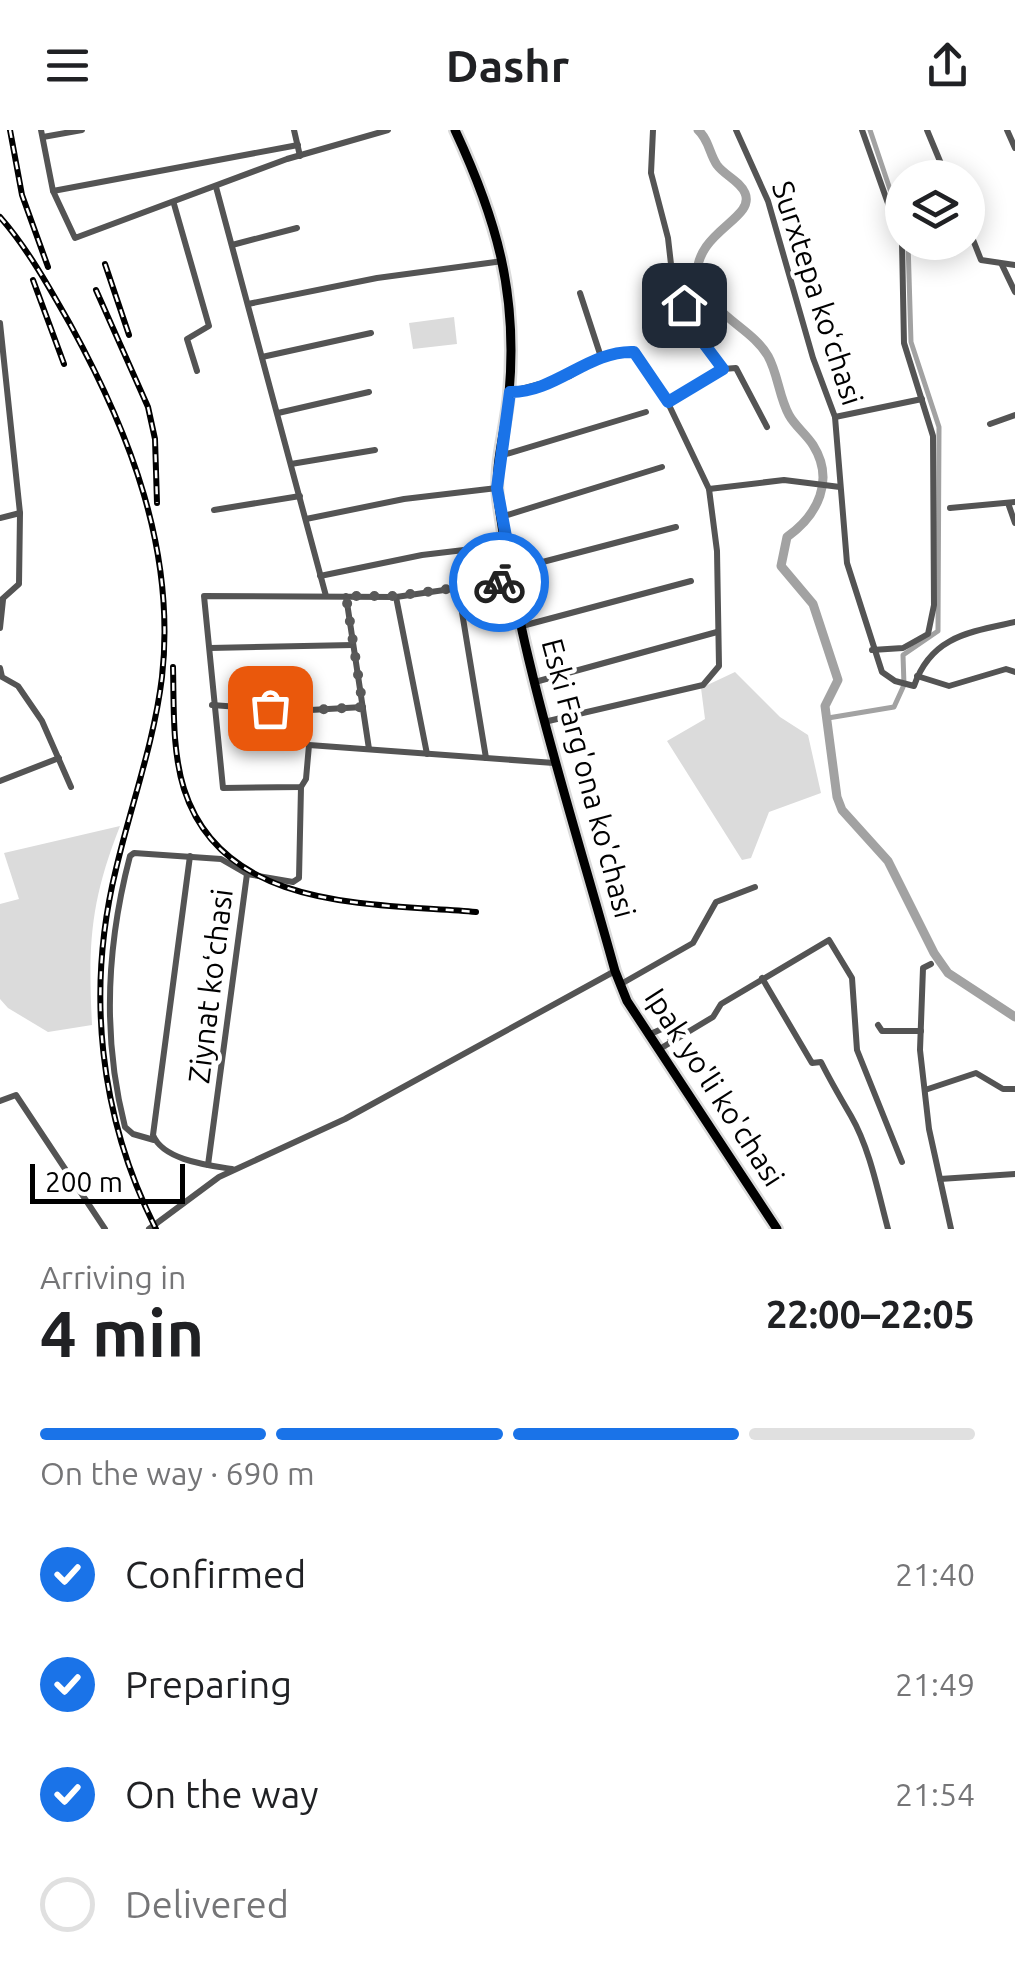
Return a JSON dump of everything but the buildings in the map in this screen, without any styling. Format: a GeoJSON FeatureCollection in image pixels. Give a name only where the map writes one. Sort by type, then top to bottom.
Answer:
{"type":"FeatureCollection","features":[{"type":"Feature","properties":{"kind":"main road","name":"Eski Farg'ona ko'chasi"},"geometry":{"type":"LineString","coordinates":[[455,130],[485,200],[504,261],[513,326],[510,392],[497,488],[501,517],[542,722],[615,971]]}},
{"type":"Feature","properties":{"kind":"main road","name":"Ipak yo'li ko'chasi"},"geometry":{"type":"LineString","coordinates":[[615,971],[657,1051],[777,1229]]}},
{"type":"Feature","properties":{"kind":"street"},"geometry":{"type":"LineString","coordinates":[[82,130],[42,134],[53,191],[75,238],[300,156],[388,130]]}},
{"type":"Feature","properties":{"kind":"street"},"geometry":{"type":"LineString","coordinates":[[294,130],[300,156]]}},
{"type":"Feature","properties":{"kind":"street"},"geometry":{"type":"LineString","coordinates":[[653,130],[651,172],[668,238],[672,272],[687,321],[723,369]]}},
{"type":"Feature","properties":{"kind":"street","name":"Surxtepa koʻchasi"},"geometry":{"type":"LineString","coordinates":[[736,130],[768,201],[813,358],[835,417],[847,563],[872,650],[882,672],[898,682],[911,686],[918,676]]}},
{"type":"Feature","properties":{"kind":"street"},"geometry":{"type":"LineString","coordinates":[[862,130],[902,243],[904,343],[933,436],[934,605],[928,634],[903,648],[872,650]]}},
{"type":"Feature","properties":{"kind":"street"},"geometry":{"type":"LineString","coordinates":[[927,130],[940,160]]}},
{"type":"Feature","properties":{"kind":"street"},"geometry":{"type":"LineString","coordinates":[[1007,130],[1015,148]]}},
{"type":"Feature","properties":{"kind":"street"},"geometry":{"type":"LineString","coordinates":[[53,191],[298,146]]}},
{"type":"Feature","properties":{"kind":"street"},"geometry":{"type":"LineString","coordinates":[[216,186],[326,596]]}},
{"type":"Feature","properties":{"kind":"street"},"geometry":{"type":"LineString","coordinates":[[174,204],[210,326],[187,339],[197,371]]}},
{"type":"Feature","properties":{"kind":"street"},"geometry":{"type":"LineString","coordinates":[[232,245],[297,228]]}},
{"type":"Feature","properties":{"kind":"street"},"geometry":{"type":"LineString","coordinates":[[982,260],[1015,265]]}},
{"type":"Feature","properties":{"kind":"street"},"geometry":{"type":"LineString","coordinates":[[248,304],[377,278],[504,261]]}},
{"type":"Feature","properties":{"kind":"street"},"geometry":{"type":"LineString","coordinates":[[1002,265],[1015,292]]}},
{"type":"Feature","properties":{"kind":"street"},"geometry":{"type":"LineString","coordinates":[[580,294],[601,357]]}},
{"type":"Feature","properties":{"kind":"street"},"geometry":{"type":"LineString","coordinates":[[0,322],[20,513],[19,584],[2,600],[0,628]]}},
{"type":"Feature","properties":{"kind":"street"},"geometry":{"type":"LineString","coordinates":[[262,357],[371,333]]}},
{"type":"Feature","properties":{"kind":"street"},"geometry":{"type":"LineString","coordinates":[[510,392],[570,376],[601,357],[634,352],[668,402],[708,489],[717,551],[719,666],[703,685],[542,722]]}},
{"type":"Feature","properties":{"kind":"street"},"geometry":{"type":"LineString","coordinates":[[668,402],[723,369],[736,368],[767,427]]}},
{"type":"Feature","properties":{"kind":"street"},"geometry":{"type":"LineString","coordinates":[[278,412],[369,392]]}},
{"type":"Feature","properties":{"kind":"street"},"geometry":{"type":"LineString","coordinates":[[835,417],[922,400]]}},
{"type":"Feature","properties":{"kind":"street"},"geometry":{"type":"LineString","coordinates":[[500,456],[646,412]]}},
{"type":"Feature","properties":{"kind":"street"},"geometry":{"type":"LineString","coordinates":[[990,424],[1015,414]]}},
{"type":"Feature","properties":{"kind":"street"},"geometry":{"type":"LineString","coordinates":[[291,464],[374,450]]}},
{"type":"Feature","properties":{"kind":"street"},"geometry":{"type":"LineString","coordinates":[[501,517],[662,466]]}},
{"type":"Feature","properties":{"kind":"street"},"geometry":{"type":"LineString","coordinates":[[708,489],[771,480],[840,488]]}},
{"type":"Feature","properties":{"kind":"street"},"geometry":{"type":"LineString","coordinates":[[306,519],[404,500],[497,488]]}},
{"type":"Feature","properties":{"kind":"street"},"geometry":{"type":"LineString","coordinates":[[214,510],[300,496]]}},
{"type":"Feature","properties":{"kind":"street"},"geometry":{"type":"LineString","coordinates":[[950,508],[1012,502],[1015,523]]}},
{"type":"Feature","properties":{"kind":"street"},"geometry":{"type":"LineString","coordinates":[[0,518],[20,513]]}},
{"type":"Feature","properties":{"kind":"street"},"geometry":{"type":"LineString","coordinates":[[301,787],[222,788],[204,596],[396,596],[458,588],[676,528]]}},
{"type":"Feature","properties":{"kind":"street"},"geometry":{"type":"LineString","coordinates":[[320,576],[422,555],[507,545]]}},
{"type":"Feature","properties":{"kind":"street"},"geometry":{"type":"LineString","coordinates":[[522,626],[691,581]]}},
{"type":"Feature","properties":{"kind":"street"},"geometry":{"type":"LineString","coordinates":[[458,588],[486,758]]}},
{"type":"Feature","properties":{"kind":"street"},"geometry":{"type":"LineString","coordinates":[[346,596],[369,749]]}},
{"type":"Feature","properties":{"kind":"street"},"geometry":{"type":"LineString","coordinates":[[396,596],[427,754]]}},
{"type":"Feature","properties":{"kind":"street"},"geometry":{"type":"LineString","coordinates":[[1015,622],[949,638],[918,676],[949,686],[1006,670],[1015,672]]}},
{"type":"Feature","properties":{"kind":"street"},"geometry":{"type":"LineString","coordinates":[[534,682],[717,632]]}},
{"type":"Feature","properties":{"kind":"street"},"geometry":{"type":"LineString","coordinates":[[210,648],[353,645]]}},
{"type":"Feature","properties":{"kind":"street"},"geometry":{"type":"LineString","coordinates":[[0,668],[42,720],[71,787]]}},
{"type":"Feature","properties":{"kind":"street"},"geometry":{"type":"LineString","coordinates":[[0,688],[8,682]]}},
{"type":"Feature","properties":{"kind":"street"},"geometry":{"type":"LineString","coordinates":[[212,705],[293,711],[363,707]]}},
{"type":"Feature","properties":{"kind":"street"},"geometry":{"type":"LineString","coordinates":[[247,874],[292,882],[299,878],[301,787],[306,779],[309,745],[554,763]]}},
{"type":"Feature","properties":{"kind":"street"},"geometry":{"type":"LineString","coordinates":[[0,780],[58,758]]}},
{"type":"Feature","properties":{"kind":"street","name":"Ziynat koʻchasi"},"geometry":{"type":"LineString","coordinates":[[208,1166],[247,874],[225,860],[130,854],[112,943],[112,1048],[122,1111],[130,1132],[154,1140],[182,1157],[208,1166],[233,1170]]}},
{"type":"Feature","properties":{"kind":"street","name":"Ziynat koʻchasi"},"geometry":{"type":"LineString","coordinates":[[154,1140],[190,856]]}},
{"type":"Feature","properties":{"kind":"street"},"geometry":{"type":"LineString","coordinates":[[620,984],[693,943],[716,902],[755,887]]}},
{"type":"Feature","properties":{"kind":"street"},"geometry":{"type":"LineString","coordinates":[[657,1051],[713,1017],[720,1004],[830,940],[852,978],[857,1050],[902,1162]]}},
{"type":"Feature","properties":{"kind":"street"},"geometry":{"type":"LineString","coordinates":[[931,964],[923,968],[921,1032],[925,1090],[951,1229]]}},
{"type":"Feature","properties":{"kind":"street"},"geometry":{"type":"LineString","coordinates":[[148,1229],[233,1170],[345,1119],[615,971]]}},
{"type":"Feature","properties":{"kind":"street"},"geometry":{"type":"LineString","coordinates":[[762,978],[812,1063],[821,1062],[832,1076],[842,1106],[850,1113],[865,1150],[888,1229]]}},
{"type":"Feature","properties":{"kind":"street"},"geometry":{"type":"LineString","coordinates":[[878,1026],[882,1031],[921,1032]]}},
{"type":"Feature","properties":{"kind":"street"},"geometry":{"type":"LineString","coordinates":[[647,1035],[661,1028],[672,1042]]}},
{"type":"Feature","properties":{"kind":"street"},"geometry":{"type":"LineString","coordinates":[[925,1090],[976,1073],[1003,1089],[1015,1089]]}},
{"type":"Feature","properties":{"kind":"street"},"geometry":{"type":"LineString","coordinates":[[0,1101],[16,1095],[106,1229]]}},
{"type":"Feature","properties":{"kind":"street"},"geometry":{"type":"LineString","coordinates":[[940,1180],[1015,1174]]}},
{"type":"Feature","properties":{"kind":"shaded area"},"geometry":{"type":"Polygon","coordinates":[[[454,317],[457,344],[413,349],[409,323],[454,317]]]}},
{"type":"Feature","properties":{"kind":"shaded area"},"geometry":{"type":"Polygon","coordinates":[[[735,672],[780,717],[808,735],[821,793],[769,812],[751,858],[742,860],[667,741],[705,719],[701,688],[735,672]]]}},
{"type":"Feature","properties":{"kind":"shaded area"},"geometry":{"type":"Polygon","coordinates":[[[120,826],[102,878],[93,924],[92,1025],[48,1032],[0,999],[0,904],[19,899],[4,853],[120,826]]]}},
{"type":"Feature","properties":{"kind":"waterway"},"geometry":{"type":"LineString","coordinates":[[698,130],[717,165],[743,189],[746,202],[742,211],[705,248],[697,277],[713,303],[768,356],[791,419],[813,445],[823,471],[820,496],[807,518],[787,537],[781,566],[813,604],[838,680],[825,706],[837,797],[842,810],[888,861],[948,973],[1015,1017]]}},
{"type":"Feature","properties":{"kind":"waterway"},"geometry":{"type":"LineString","coordinates":[[870,130],[885,175]]}},
{"type":"Feature","properties":{"kind":"waterway"},"geometry":{"type":"LineString","coordinates":[[828,718],[894,707],[904,685],[903,655],[938,631],[939,427],[911,342],[909,260]]}},
{"type":"Feature","properties":{"kind":"railway"},"geometry":{"type":"LineString","coordinates":[[10,130],[22,195],[48,267]]}},
{"type":"Feature","properties":{"kind":"railway"},"geometry":{"type":"LineString","coordinates":[[0,217],[54,296],[112,407],[144,494],[162,584],[162,677],[154,726],[107,915],[100,1007],[110,1098],[121,1142],[156,1229]]}},
{"type":"Feature","properties":{"kind":"railway"},"geometry":{"type":"LineString","coordinates":[[105,264],[129,335]]}},
{"type":"Feature","properties":{"kind":"railway"},"geometry":{"type":"LineString","coordinates":[[33,280],[64,364]]}},
{"type":"Feature","properties":{"kind":"railway"},"geometry":{"type":"LineString","coordinates":[[96,290],[148,407],[155,439],[157,503]]}},
{"type":"Feature","properties":{"kind":"railway"},"geometry":{"type":"LineString","coordinates":[[173,667],[176,744],[184,789],[204,829],[232,859],[266,880],[306,893],[349,902],[476,912]]}},
{"type":"Feature","properties":{"kind":"way so far"},"geometry":{"type":"LineString","coordinates":[[270,708],[293,711],[363,707],[346,596],[396,596],[499,582]]}},
{"type":"Feature","properties":{"kind":"route"},"geometry":{"type":"LineString","coordinates":[[499,582],[514,580],[497,488],[510,392],[570,376],[601,357],[634,352],[668,402],[723,369],[687,321],[684,305]]}}]}
